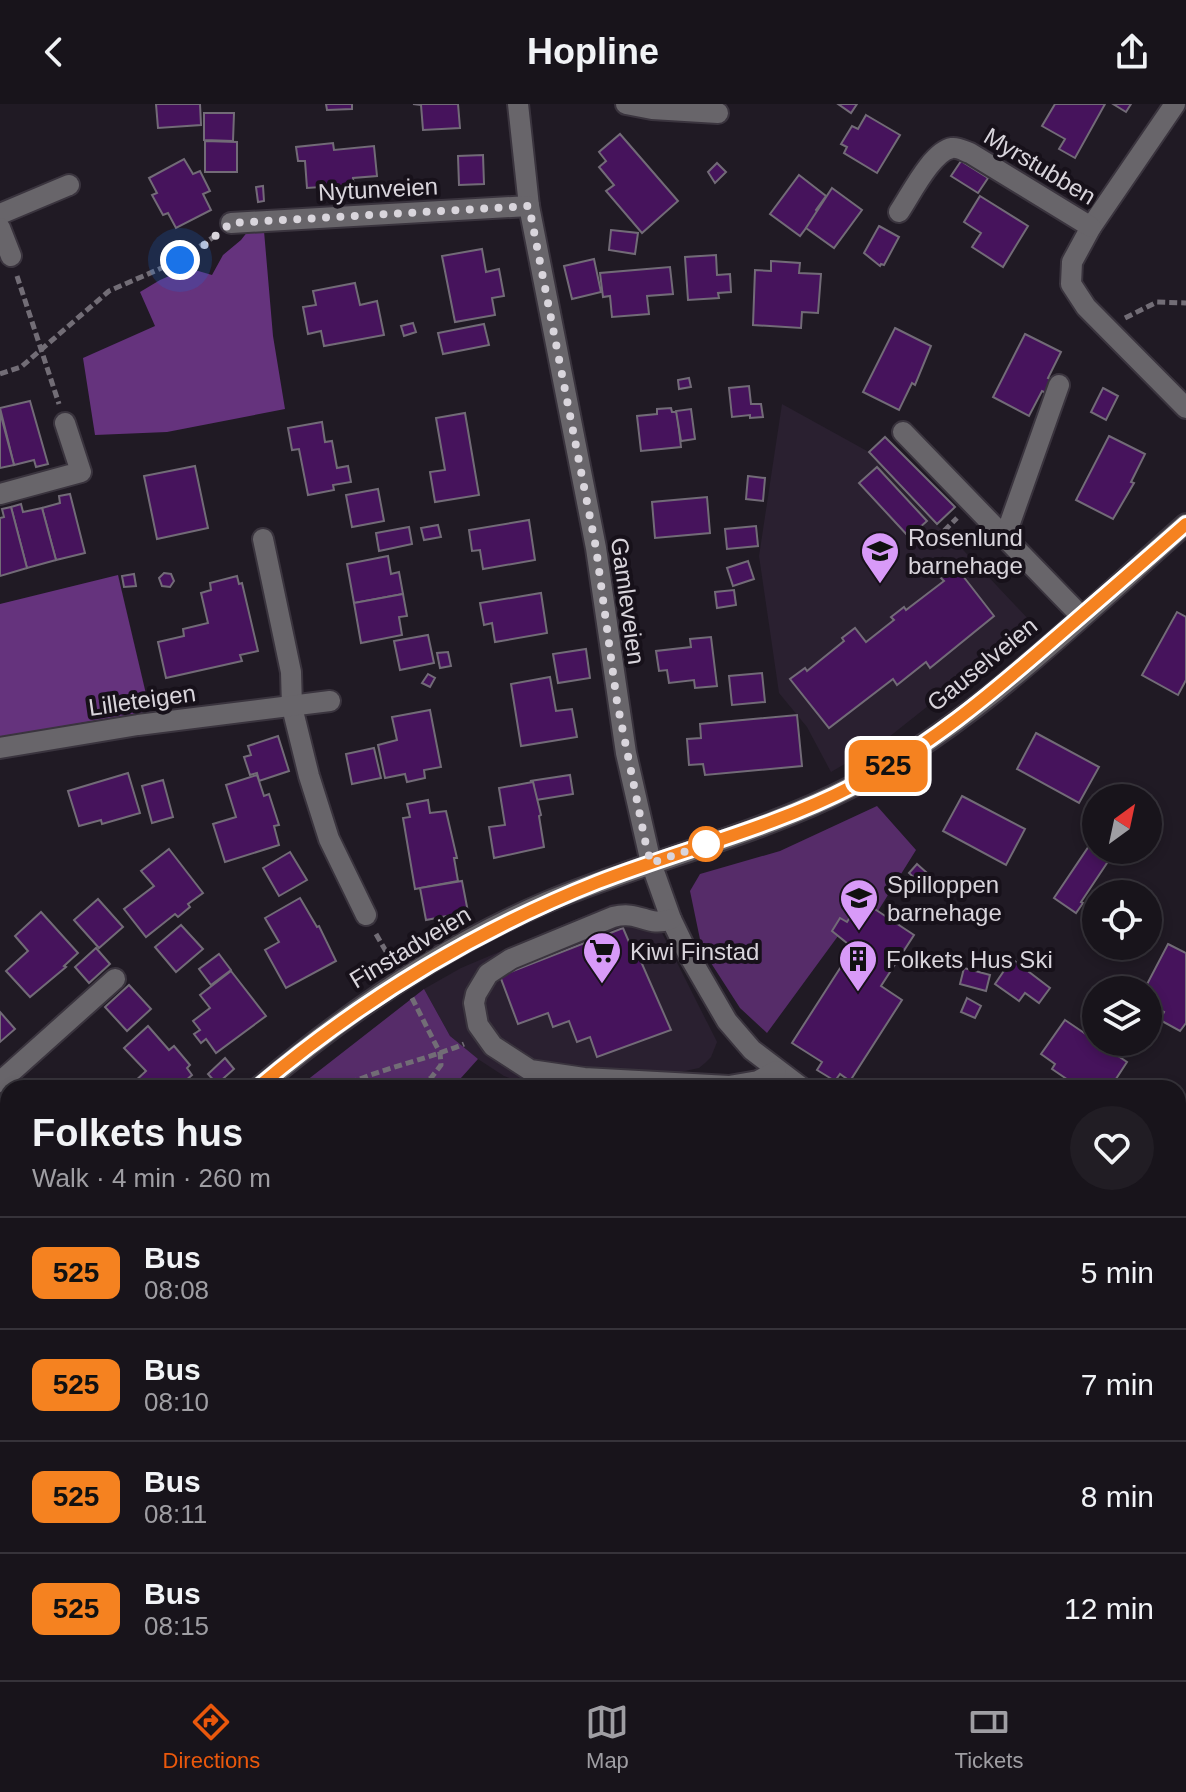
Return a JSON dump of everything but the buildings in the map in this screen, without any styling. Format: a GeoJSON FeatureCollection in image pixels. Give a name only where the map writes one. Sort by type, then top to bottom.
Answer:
{"type":"FeatureCollection","features":[{"type":"Feature","properties":{"kind":"street","name":"Gamleveien"},"geometry":{"type":"LineString","coordinates":[[518,104],[529,206],[596,548],[626,753],[651,863],[671,919],[701,980],[727,1021],[752,1050],[790,1080]]}},
{"type":"Feature","properties":{"kind":"street"},"geometry":{"type":"LineString","coordinates":[[626,104],[652,109],[718,113]]}},
{"type":"Feature","properties":{"kind":"street","name":"Myrstubben"},"geometry":{"type":"LineString","coordinates":[[1175,104],[1091,227],[1072,262],[1071,284],[1086,307],[1186,408]]}},
{"type":"Feature","properties":{"kind":"street","name":"Myrstubben"},"geometry":{"type":"LineString","coordinates":[[899,212],[933,161],[945,150],[955,147],[970,153],[1091,227]]}},
{"type":"Feature","properties":{"kind":"street"},"geometry":{"type":"LineString","coordinates":[[0,214],[69,185]]}},
{"type":"Feature","properties":{"kind":"street","name":"Nytunveien"},"geometry":{"type":"LineString","coordinates":[[231,223],[529,206]]}},
{"type":"Feature","properties":{"kind":"street"},"geometry":{"type":"LineString","coordinates":[[0,228],[11,256]]}},
{"type":"Feature","properties":{"kind":"street"},"geometry":{"type":"LineString","coordinates":[[1005,537],[1059,385]]}},
{"type":"Feature","properties":{"kind":"street"},"geometry":{"type":"LineString","coordinates":[[0,494],[81,472],[65,423]]}},
{"type":"Feature","properties":{"kind":"street"},"geometry":{"type":"LineString","coordinates":[[903,432],[1081,616]]}},
{"type":"Feature","properties":{"kind":"street","name":"Gauselveien"},"geometry":{"type":"LineString","coordinates":[[651,863],[806,808],[879,771],[928,740],[982,700],[1186,524]]}},
{"type":"Feature","properties":{"kind":"street"},"geometry":{"type":"LineString","coordinates":[[263,539],[291,672],[292,707],[309,776],[329,839],[366,915]]}},
{"type":"Feature","properties":{"kind":"street","name":"Lilleteigen"},"geometry":{"type":"LineString","coordinates":[[0,748],[138,725],[330,701]]}},
{"type":"Feature","properties":{"kind":"street","name":"Finstadveien"},"geometry":{"type":"LineString","coordinates":[[268,1080],[353,1012],[453,949],[546,903],[651,863]]}},
{"type":"Feature","properties":{"kind":"street"},"geometry":{"type":"LineString","coordinates":[[613,1080],[530,1070],[493,1046],[478,1025],[474,1003],[488,974],[511,959],[613,917],[632,914],[660,923],[671,919]]}},
{"type":"Feature","properties":{"kind":"street"},"geometry":{"type":"LineString","coordinates":[[2,1080],[115,979]]}},
{"type":"Feature","properties":{"kind":"street"},"geometry":{"type":"LineString","coordinates":[[760,1080],[776,1071]]}},
{"type":"Feature","properties":{"kind":"path"},"geometry":{"type":"LineString","coordinates":[[0,374],[21,367],[109,291],[180,260],[201,248],[231,223]]}},
{"type":"Feature","properties":{"kind":"path"},"geometry":{"type":"LineString","coordinates":[[11,256],[65,423]]}},
{"type":"Feature","properties":{"kind":"path"},"geometry":{"type":"LineString","coordinates":[[1107,328],[1157,302],[1186,303]]}},
{"type":"Feature","properties":{"kind":"path"},"geometry":{"type":"LineString","coordinates":[[366,915],[394,965]]}},
{"type":"Feature","properties":{"kind":"path"},"geometry":{"type":"LineString","coordinates":[[410,994],[440,1053],[441,1065],[428,1080]]}},
{"type":"Feature","properties":{"kind":"path"},"geometry":{"type":"LineString","coordinates":[[357,1080],[440,1053]]}},
{"type":"Feature","properties":{"kind":"shaded area"},"geometry":{"type":"Polygon","coordinates":[[[248,231],[264,231],[273,336],[285,409],[167,432],[95,435],[83,358],[155,326],[140,292],[188,268],[212,275],[223,255],[248,231]]]}},
{"type":"Feature","properties":{"kind":"shaded area","name":"Rosenlund barnehage"},"geometry":{"type":"Polygon","coordinates":[[[782,404],[867,451],[1032,623],[884,741],[831,772],[807,727],[779,693],[759,556],[782,404]]]}},
{"type":"Feature","properties":{"kind":"shaded area"},"geometry":{"type":"Polygon","coordinates":[[[118,575],[150,711],[0,737],[0,604],[118,575]]]}},
{"type":"Feature","properties":{"kind":"shaded area"},"geometry":{"type":"Polygon","coordinates":[[[877,806],[916,850],[878,911],[861,900],[767,1033],[740,1008],[702,949],[690,891],[700,874],[780,851],[877,806]]]}},
{"type":"Feature","properties":{"kind":"shaded area"},"geometry":{"type":"Polygon","coordinates":[[[612,904],[631,906],[660,929],[717,1042],[711,1057],[699,1068],[643,1080],[515,1080],[467,1052],[450,1036],[424,989],[461,968],[612,904]]]}},
{"type":"Feature","properties":{"kind":"shaded area"},"geometry":{"type":"Polygon","coordinates":[[[424,989],[450,1036],[478,1059],[459,1080],[307,1080],[424,989]]]}},
{"type":"Feature","properties":{"kind":"bus line","name":"525"},"geometry":{"type":"LineString","coordinates":[[267,1080],[376,996],[483,933],[600,881],[806,808],[855,785],[902,757],[982,700],[1186,524]]}},
{"type":"Feature","properties":{"kind":"place","name":"Rosenlund barnehage"},"geometry":{"type":"Point","coordinates":[880,585]}},
{"type":"Feature","properties":{"kind":"place","name":"Spilloppen barnehage"},"geometry":{"type":"Point","coordinates":[859,932]}},
{"type":"Feature","properties":{"kind":"place","name":"Kiwi Finstad"},"geometry":{"type":"Point","coordinates":[602,985]}},
{"type":"Feature","properties":{"kind":"place","name":"Folkets Hus Ski"},"geometry":{"type":"Point","coordinates":[858,993]}},
{"type":"Feature","properties":{"kind":"route"},"geometry":{"type":"LineString","coordinates":[[180,260],[201,248],[231,223],[529,206],[596,548],[626,753],[651,863],[706,844]]}}]}
